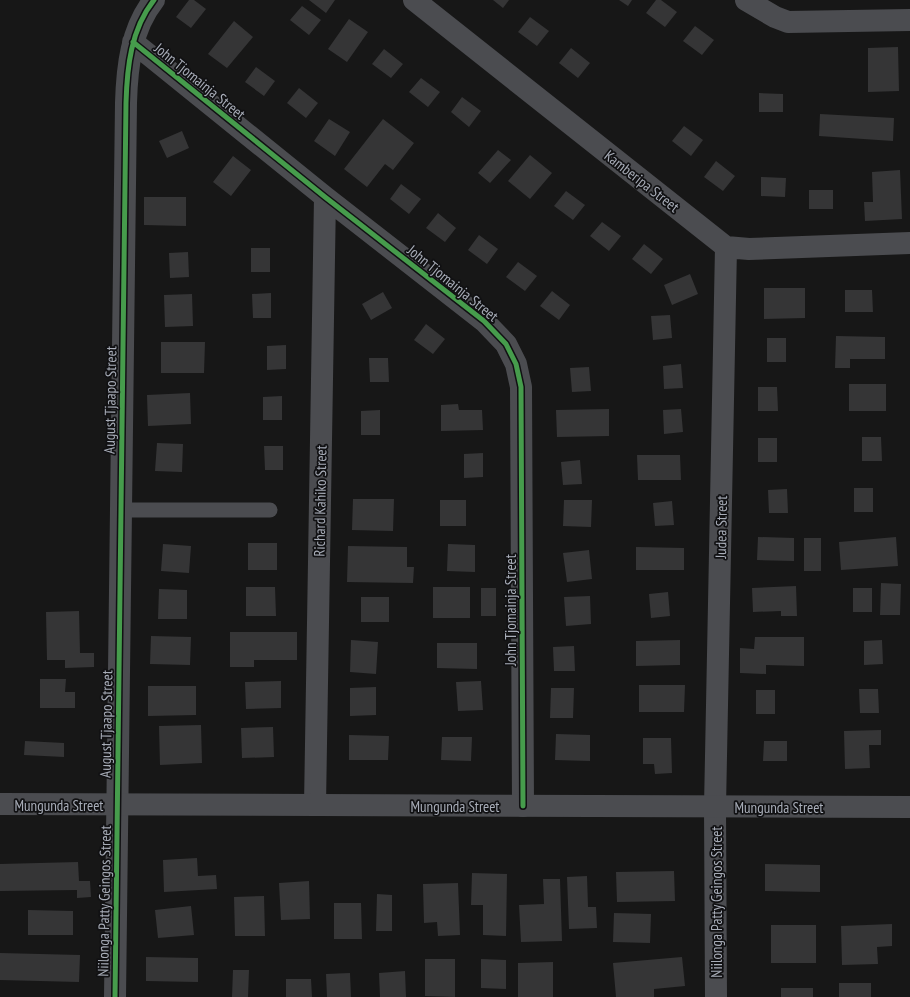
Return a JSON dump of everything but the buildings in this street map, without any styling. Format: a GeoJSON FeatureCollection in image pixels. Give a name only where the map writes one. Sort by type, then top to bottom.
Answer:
{"type":"FeatureCollection","features":[{"type":"Feature","properties":{"kind":"street","name":"August Tjaapo Street"},"geometry":{"type":"LineString","coordinates":[[117,805],[127,72],[133,42],[148,8],[154,0]]}},
{"type":"Feature","properties":{"kind":"street"},"geometry":{"type":"LineString","coordinates":[[746,0],[775,17],[788,22],[910,20]]}},
{"type":"Feature","properties":{"kind":"street","name":"Kamberipa Street"},"geometry":{"type":"LineString","coordinates":[[428,4],[726,247]]}},
{"type":"Feature","properties":{"kind":"street","name":"John Tjomainja Street"},"geometry":{"type":"LineString","coordinates":[[133,42],[325,197],[484,321],[506,344],[516,364],[521,387],[523,806]]}},
{"type":"Feature","properties":{"kind":"street","name":"Richard Kahiko Street"},"geometry":{"type":"LineString","coordinates":[[315,805],[325,197]]}},
{"type":"Feature","properties":{"kind":"street"},"geometry":{"type":"LineString","coordinates":[[726,247],[749,249],[910,244]]}},
{"type":"Feature","properties":{"kind":"street","name":"Judea Street"},"geometry":{"type":"LineString","coordinates":[[715,807],[726,247]]}},
{"type":"Feature","properties":{"kind":"street","name":"Mungunda Street"},"geometry":{"type":"LineString","coordinates":[[0,804],[910,808]]}},
{"type":"Feature","properties":{"kind":"street","name":"Niilonga Patty Geingos Street"},"geometry":{"type":"LineString","coordinates":[[115,997],[117,805]]}},
{"type":"Feature","properties":{"kind":"street","name":"Niilonga Patty Geingos Street"},"geometry":{"type":"LineString","coordinates":[[715,807],[716,997]]}},
{"type":"Feature","properties":{"kind":"lane"},"geometry":{"type":"LineString","coordinates":[[120,510],[270,510]]}},
{"type":"Feature","properties":{"kind":"cycle path"},"geometry":{"type":"LineString","coordinates":[[115,997],[126,103],[129,62],[135,36],[146,11],[154,0]]}},
{"type":"Feature","properties":{"kind":"cycle path"},"geometry":{"type":"LineString","coordinates":[[133,42],[325,197],[484,321],[506,344],[516,364],[521,387],[523,806]]}}]}
